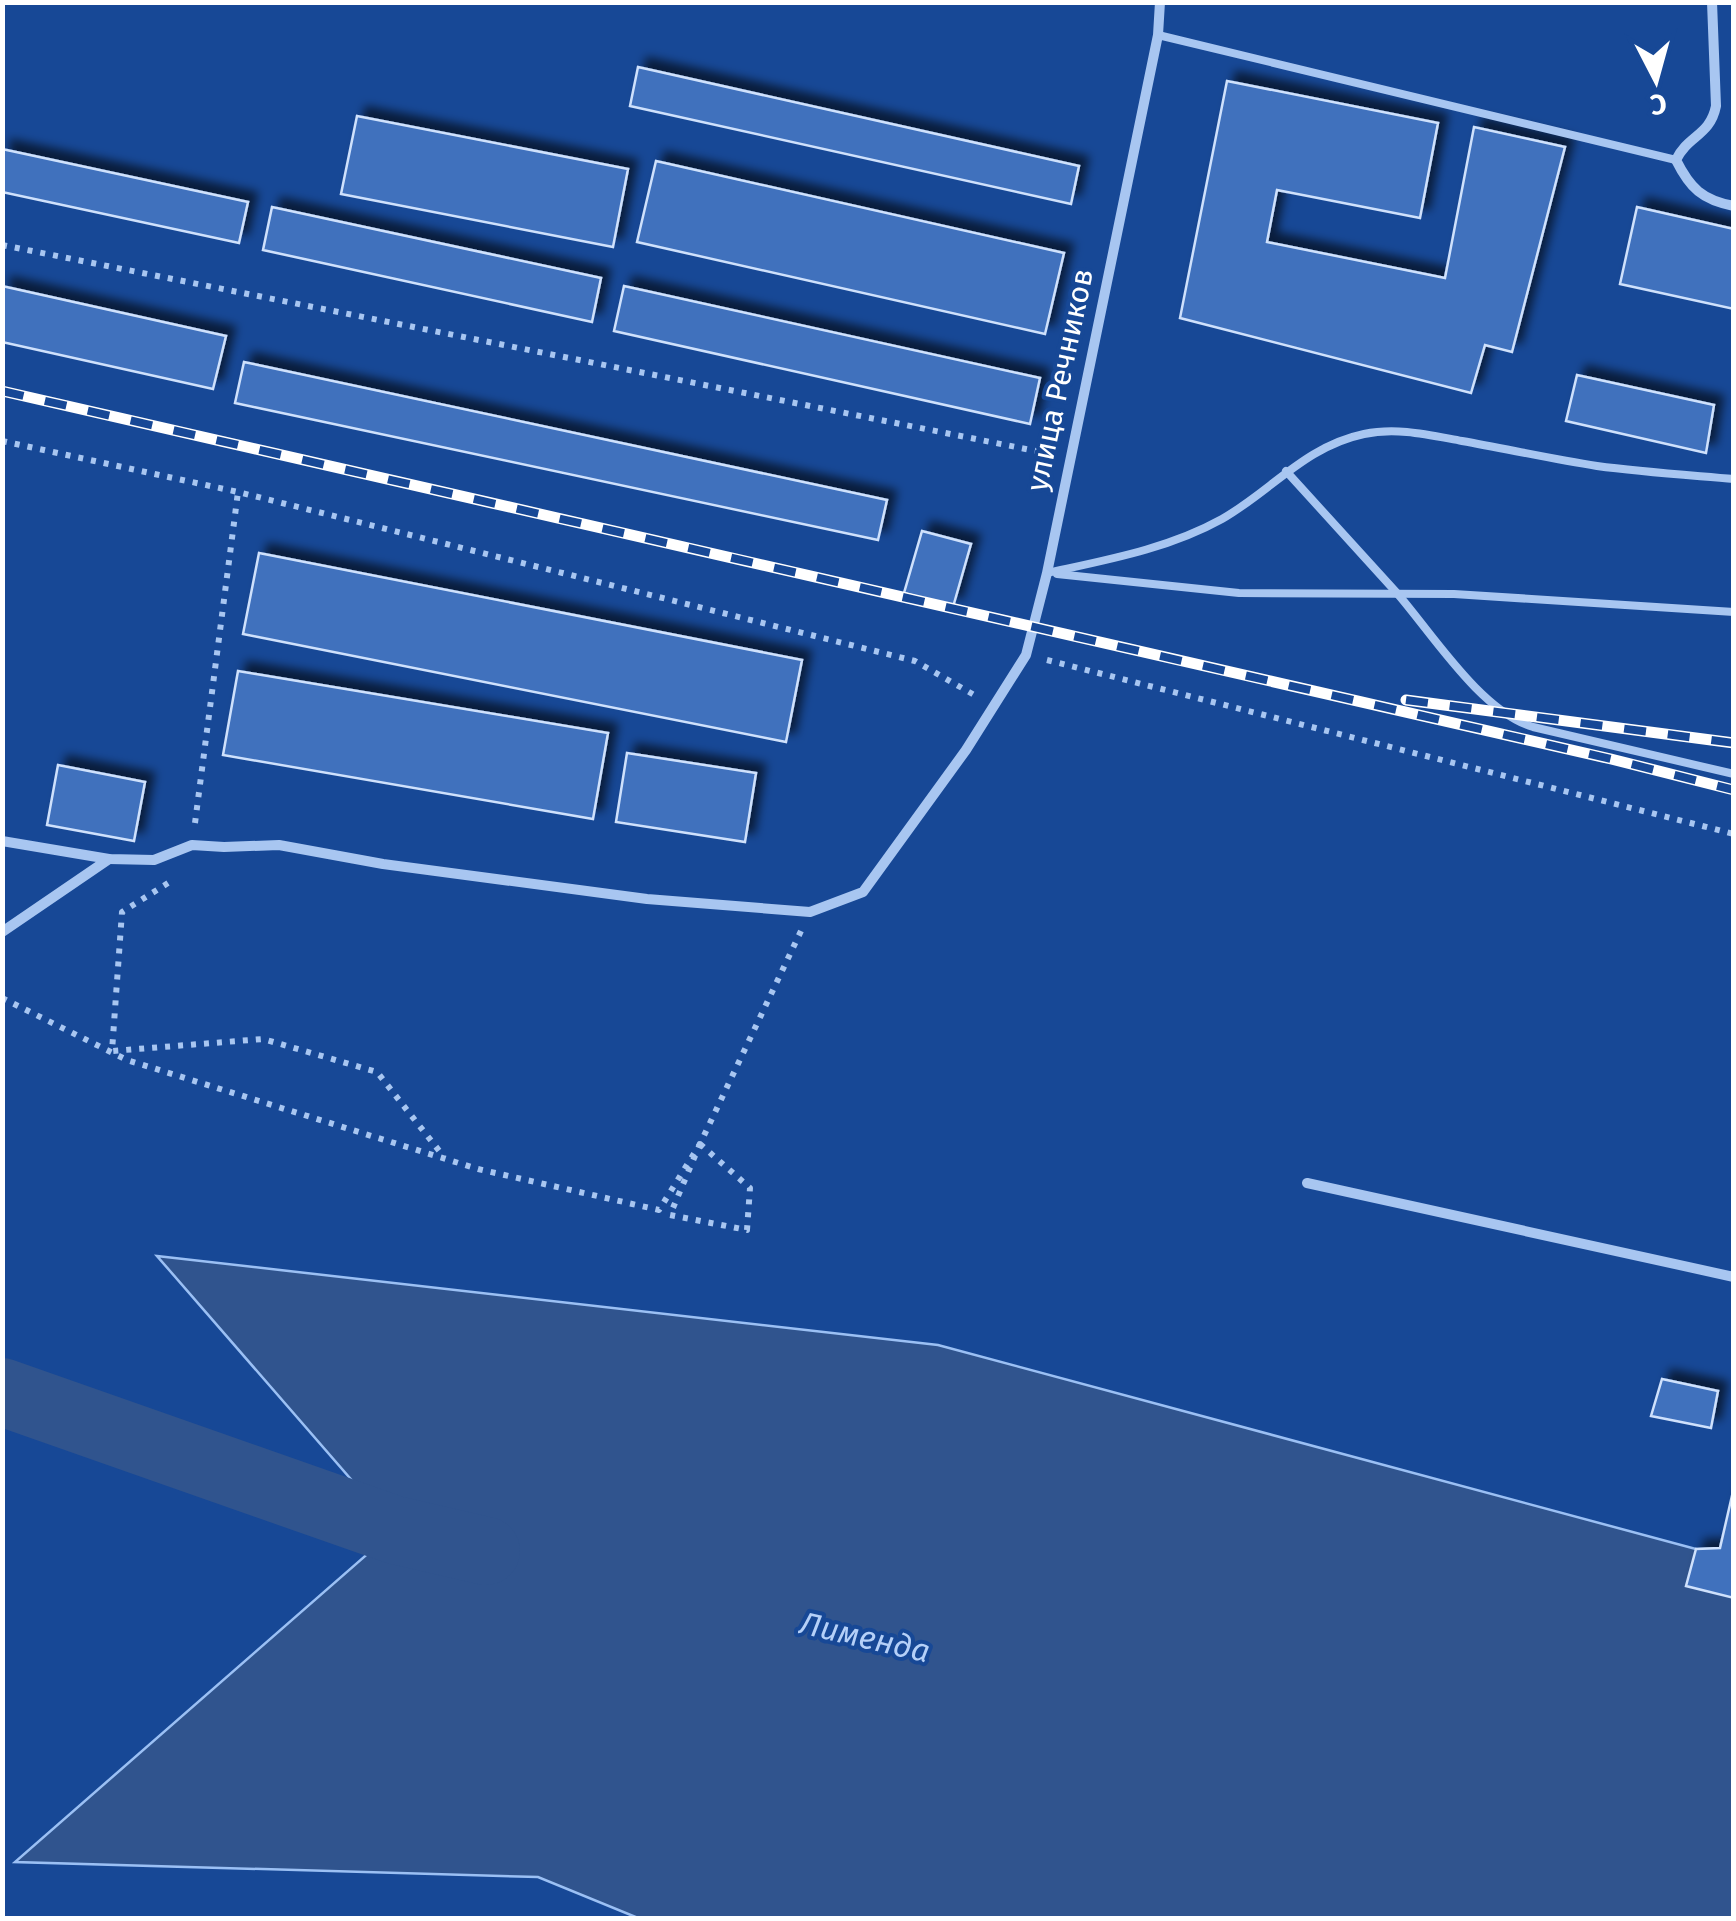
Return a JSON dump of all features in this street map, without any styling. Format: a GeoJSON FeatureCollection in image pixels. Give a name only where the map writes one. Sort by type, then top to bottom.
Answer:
{"type":"FeatureCollection","features":[{"type":"Feature","properties":{"kind":"street","name":"улица Речников"},"geometry":{"type":"LineString","coordinates":[[810,912],[863,892],[966,750],[1026,655],[1048,573],[1158,35],[1160,2]]}},
{"type":"Feature","properties":{"kind":"street"},"geometry":{"type":"LineString","coordinates":[[1712,2],[1714,118],[1706,130],[1682,146],[1676,160],[1696,193],[1734,206]]}},
{"type":"Feature","properties":{"kind":"street"},"geometry":{"type":"LineString","coordinates":[[2,840],[109,860],[154,860],[192,844],[279,845],[383,864],[629,897],[810,912]]}},
{"type":"Feature","properties":{"kind":"street"},"geometry":{"type":"LineString","coordinates":[[2,932],[109,860]]}},
{"type":"Feature","properties":{"kind":"street"},"geometry":{"type":"LineString","coordinates":[[1307,1183],[1734,1277]]}},
{"type":"Feature","properties":{"kind":"lane"},"geometry":{"type":"LineString","coordinates":[[1158,35],[1676,160]]}},
{"type":"Feature","properties":{"kind":"lane"},"geometry":{"type":"LineString","coordinates":[[1048,573],[1176,540],[1219,521],[1254,499],[1310,454],[1336,441],[1367,433],[1404,430],[1599,466],[1734,480]]}},
{"type":"Feature","properties":{"kind":"lane"},"geometry":{"type":"LineString","coordinates":[[1286,471],[1399,595],[1475,686],[1512,720],[1734,774]]}},
{"type":"Feature","properties":{"kind":"lane"},"geometry":{"type":"LineString","coordinates":[[1048,573],[1239,593],[1454,594],[1734,612]]}},
{"type":"Feature","properties":{"kind":"path"},"geometry":{"type":"LineString","coordinates":[[2,245],[1069,458]]}},
{"type":"Feature","properties":{"kind":"path"},"geometry":{"type":"LineString","coordinates":[[2,441],[238,492],[915,661],[994,707]]}},
{"type":"Feature","properties":{"kind":"path"},"geometry":{"type":"LineString","coordinates":[[192,844],[238,492]]}},
{"type":"Feature","properties":{"kind":"path"},"geometry":{"type":"LineString","coordinates":[[1026,655],[1734,834]]}},
{"type":"Feature","properties":{"kind":"path"},"geometry":{"type":"LineString","coordinates":[[112,1051],[122,912],[180,875]]}},
{"type":"Feature","properties":{"kind":"path"},"geometry":{"type":"LineString","coordinates":[[700,1144],[750,1188],[747,1230],[670,1215],[700,1144],[810,912]]}},
{"type":"Feature","properties":{"kind":"path"},"geometry":{"type":"LineString","coordinates":[[2,998],[127,1060],[478,1169],[659,1210],[700,1144]]}},
{"type":"Feature","properties":{"kind":"path"},"geometry":{"type":"LineString","coordinates":[[112,1051],[263,1039],[377,1072],[444,1158]]}},
{"type":"Feature","properties":{"kind":"water"},"geometry":{"type":"Polygon","coordinates":[[[157,1256],[938,1345],[1733,1559],[1733,1918],[638,1918],[538,1877],[15,1862],[395,1530],[157,1256]]]}},
{"type":"Feature","properties":{"kind":"building"},"geometry":{"type":"Polygon","coordinates":[[[638,67],[1079,166],[1071,204],[630,106],[638,67]]]}},
{"type":"Feature","properties":{"kind":"building"},"geometry":{"type":"Polygon","coordinates":[[[1227,81],[1438,123],[1420,218],[1277,190],[1267,242],[1445,278],[1474,127],[1565,147],[1512,352],[1485,345],[1471,393],[1180,318],[1227,81]]]}},
{"type":"Feature","properties":{"kind":"building"},"geometry":{"type":"Polygon","coordinates":[[[357,116],[628,169],[613,247],[341,194],[357,116]]]}},
{"type":"Feature","properties":{"kind":"building"},"geometry":{"type":"Polygon","coordinates":[[[2,149],[248,202],[239,243],[2,192],[2,149]]]}},
{"type":"Feature","properties":{"kind":"building"},"geometry":{"type":"Polygon","coordinates":[[[656,161],[1064,253],[1045,334],[637,242],[656,161]]]}},
{"type":"Feature","properties":{"kind":"building"},"geometry":{"type":"Polygon","coordinates":[[[272,207],[601,278],[592,322],[263,250],[272,207]]]}},
{"type":"Feature","properties":{"kind":"building"},"geometry":{"type":"Polygon","coordinates":[[[1637,207],[1734,229],[1734,309],[1620,284],[1637,207]]]}},
{"type":"Feature","properties":{"kind":"building"},"geometry":{"type":"Polygon","coordinates":[[[2,286],[226,336],[213,389],[2,342],[2,286]]]}},
{"type":"Feature","properties":{"kind":"building"},"geometry":{"type":"Polygon","coordinates":[[[624,286],[1040,378],[1030,424],[614,331],[624,286]]]}},
{"type":"Feature","properties":{"kind":"building"},"geometry":{"type":"Polygon","coordinates":[[[244,362],[887,500],[878,540],[235,403],[244,362]]]}},
{"type":"Feature","properties":{"kind":"building"},"geometry":{"type":"Polygon","coordinates":[[[1577,375],[1714,405],[1706,453],[1566,421],[1577,375]]]}},
{"type":"Feature","properties":{"kind":"building"},"geometry":{"type":"Polygon","coordinates":[[[922,531],[971,544],[953,607],[904,593],[922,531]]]}},
{"type":"Feature","properties":{"kind":"building"},"geometry":{"type":"Polygon","coordinates":[[[259,553],[802,660],[786,742],[243,634],[259,553]]]}},
{"type":"Feature","properties":{"kind":"building"},"geometry":{"type":"Polygon","coordinates":[[[238,671],[608,733],[593,819],[223,755],[238,671]]]}},
{"type":"Feature","properties":{"kind":"building"},"geometry":{"type":"Polygon","coordinates":[[[627,753],[756,773],[745,842],[616,822],[627,753]]]}},
{"type":"Feature","properties":{"kind":"building"},"geometry":{"type":"Polygon","coordinates":[[[58,765],[145,782],[134,841],[47,825],[58,765]]]}},
{"type":"Feature","properties":{"kind":"building"},"geometry":{"type":"Polygon","coordinates":[[[1662,1379],[1718,1391],[1711,1428],[1651,1416],[1662,1379]]]}},
{"type":"Feature","properties":{"kind":"building"},"geometry":{"type":"Polygon","coordinates":[[[1734,1487],[1734,1598],[1686,1586],[1696,1549],[1720,1548],[1734,1487]]]}},
{"type":"Feature","properties":{"kind":"waterway","name":"Лименда"},"geometry":{"type":"LineString","coordinates":[[2,1392],[395,1530],[486,1551]]}},
{"type":"Feature","properties":{"kind":"railway"},"geometry":{"type":"LineString","coordinates":[[2,391],[1734,790]]}},
{"type":"Feature","properties":{"kind":"railway"},"geometry":{"type":"LineString","coordinates":[[1406,700],[1734,743]]}}]}
